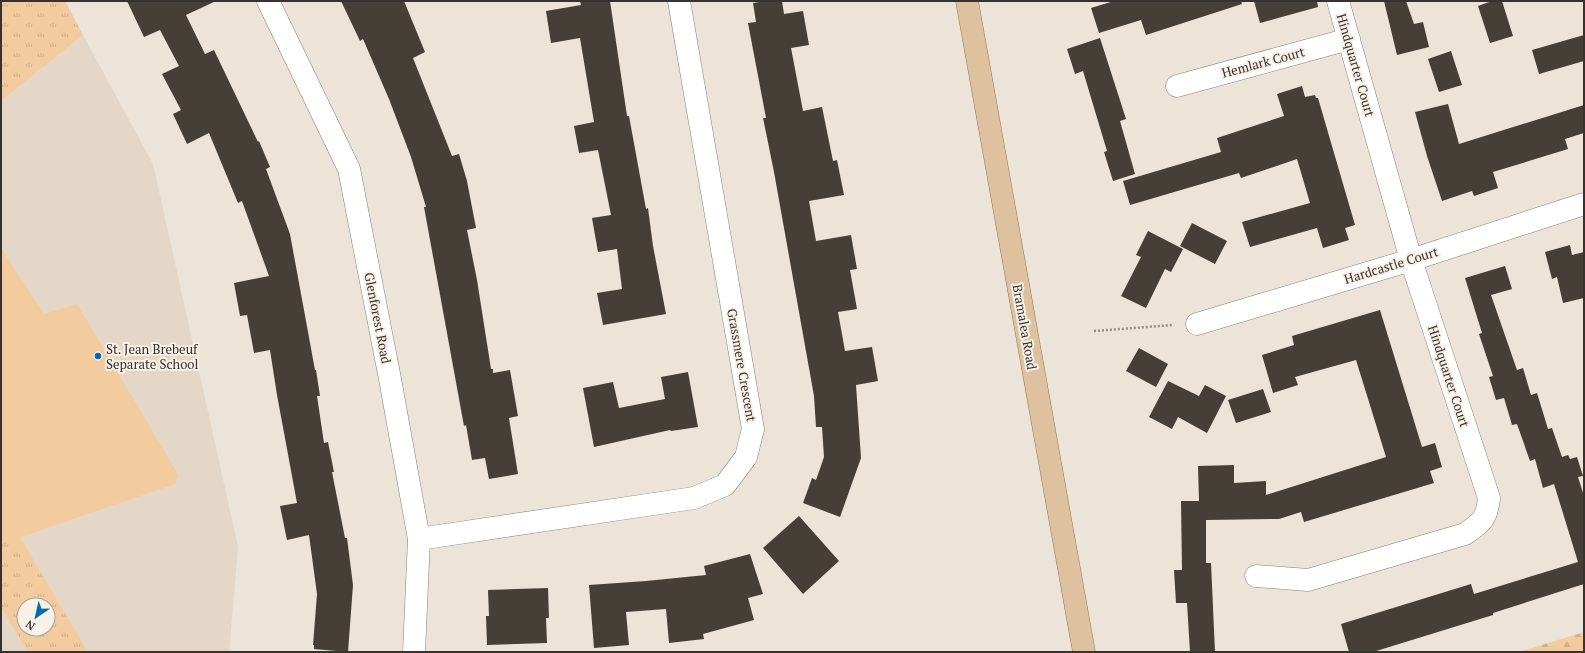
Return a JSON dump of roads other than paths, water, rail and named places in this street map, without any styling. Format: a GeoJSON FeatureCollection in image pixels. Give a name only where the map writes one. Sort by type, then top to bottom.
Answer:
{"type":"FeatureCollection","features":[{"type":"Feature","properties":{"kind":"main road","name":"Bramalea Road"},"geometry":{"type":"LineString","coordinates":[[967,1],[1084,652]]}},
{"type":"Feature","properties":{"kind":"street","name":"Glenforest Road"},"geometry":{"type":"LineString","coordinates":[[268,1],[349,169],[390,379],[419,539],[414,652]]}},
{"type":"Feature","properties":{"kind":"street","name":"Grassmere Crescent"},"geometry":{"type":"LineString","coordinates":[[419,539],[694,498],[725,485],[746,457],[754,429],[679,1]]}},
{"type":"Feature","properties":{"kind":"street","name":"Hindquarter Court"},"geometry":{"type":"LineString","coordinates":[[1256,576],[1308,580],[1465,534],[1479,524],[1488,512],[1489,498],[1411,260],[1338,1]]}},
{"type":"Feature","properties":{"kind":"street","name":"Hemlark Court"},"geometry":{"type":"LineString","coordinates":[[1177,86],[1349,38]]}},
{"type":"Feature","properties":{"kind":"street","name":"Hardcastle Court"},"geometry":{"type":"LineString","coordinates":[[1197,324],[1411,260],[1584,204]]}},
{"type":"Feature","properties":{"kind":"place","name":"St. Jean Brebeuf Separate School"},"geometry":{"type":"Point","coordinates":[98,356]}}]}
